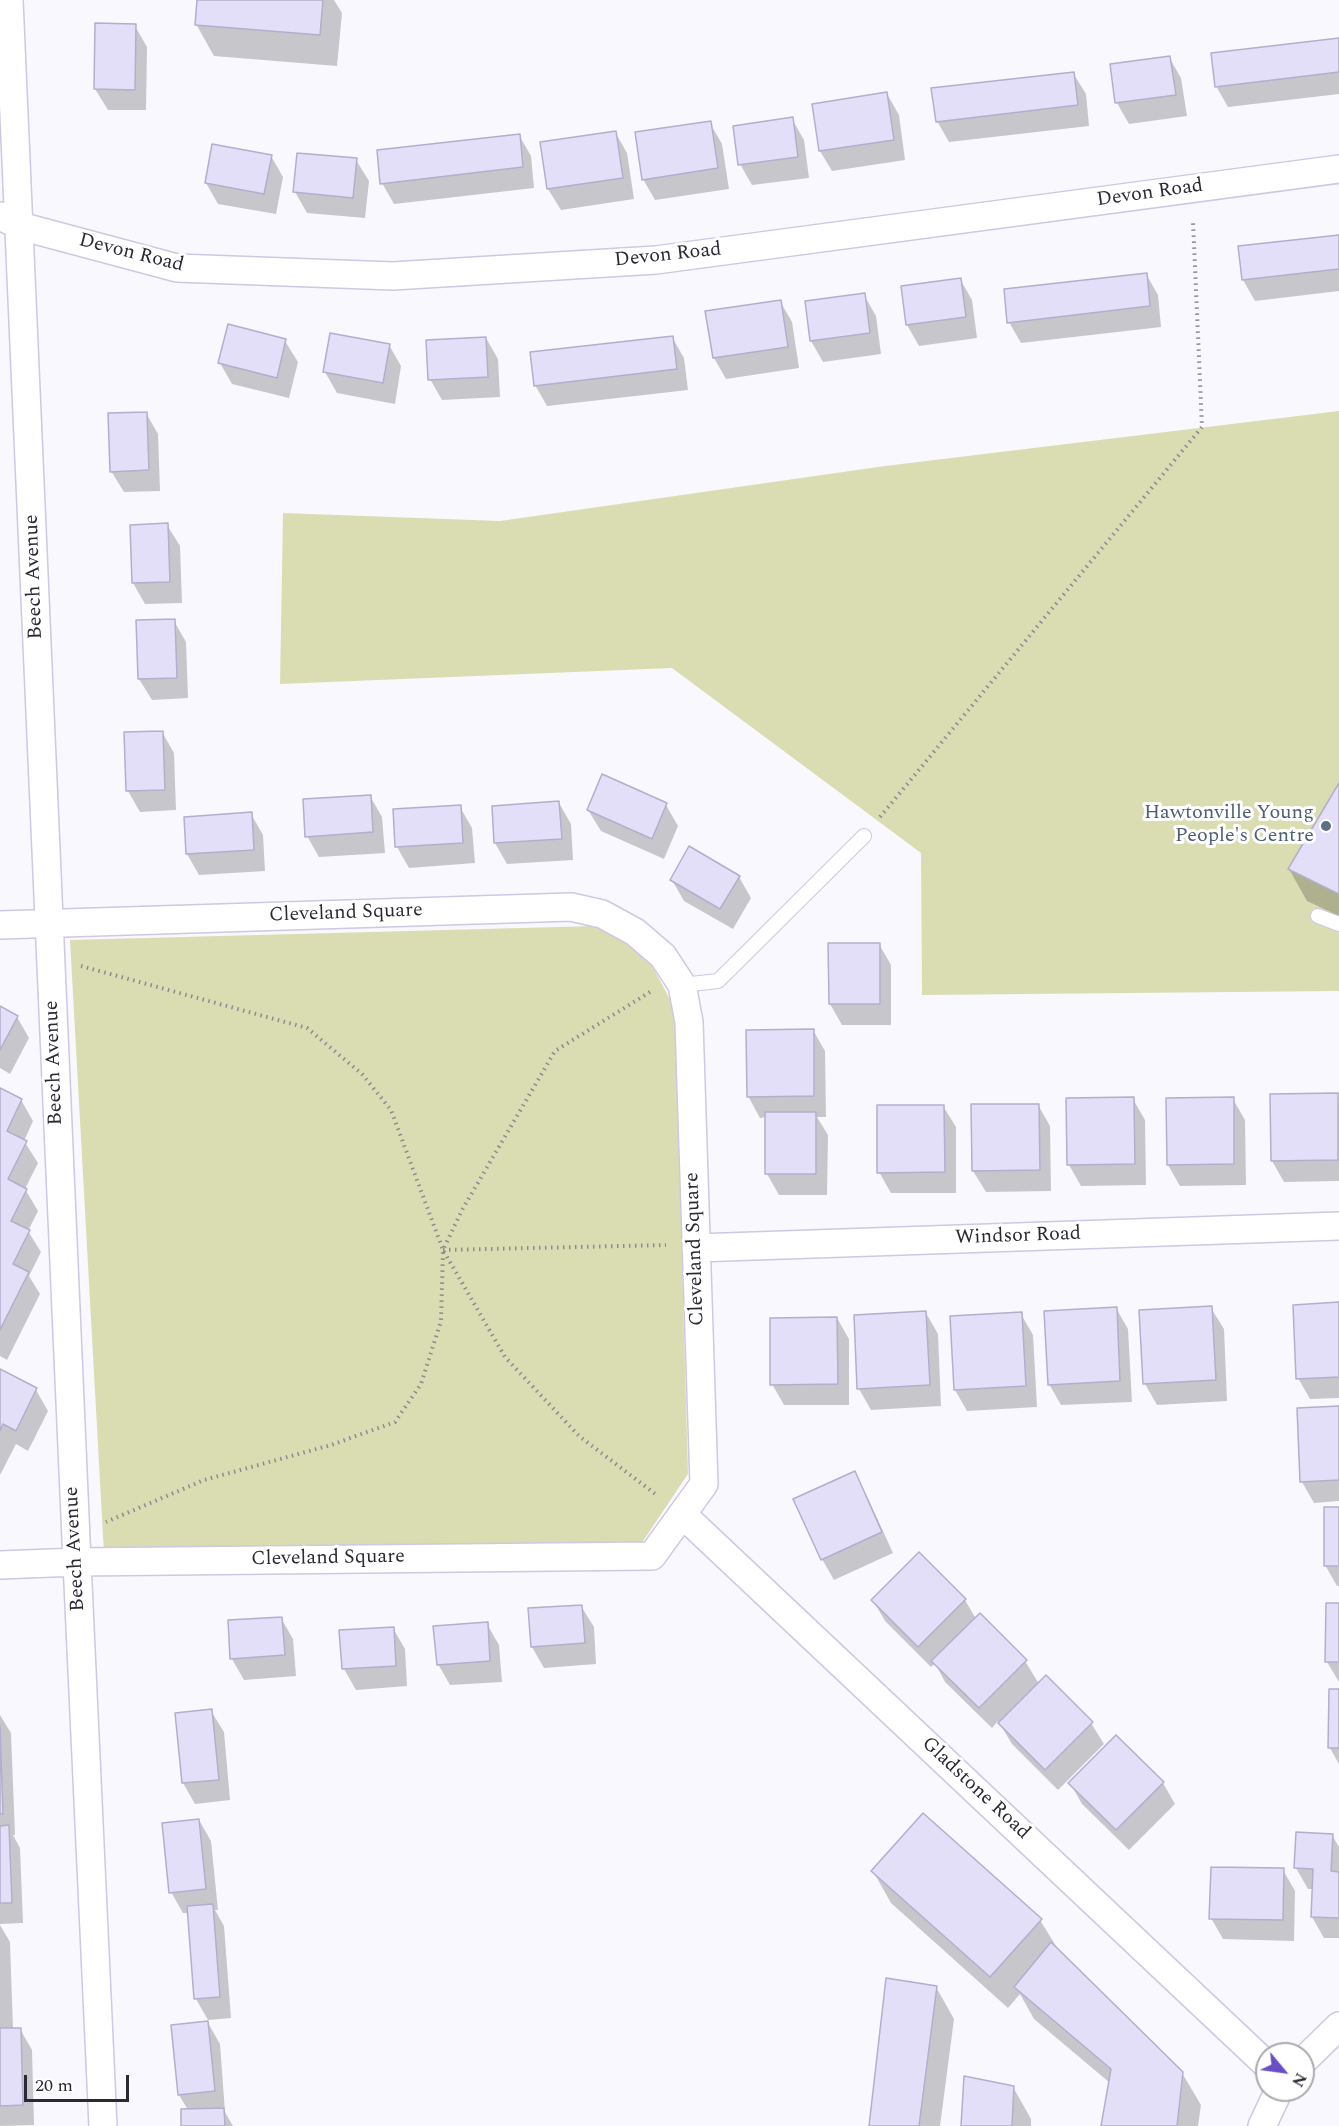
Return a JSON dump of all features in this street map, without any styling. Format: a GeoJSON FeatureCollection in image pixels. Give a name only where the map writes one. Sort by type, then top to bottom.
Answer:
{"type":"FeatureCollection","features":[{"type":"Feature","properties":{"kind":"street","name":"Beech Avenue"},"geometry":{"type":"LineString","coordinates":[[9,0],[10,221],[49,923],[103,2126]]}},
{"type":"Feature","properties":{"kind":"street","name":"Devon Road"},"geometry":{"type":"LineString","coordinates":[[10,221],[177,268],[393,276],[656,260],[1339,169]]}},
{"type":"Feature","properties":{"kind":"street","name":"Cleveland Square"},"geometry":{"type":"LineString","coordinates":[[0,925],[571,907],[602,915],[635,932],[663,956],[682,985],[689,1022],[704,1484],[652,1556],[77,1562],[0,1565]]}},
{"type":"Feature","properties":{"kind":"street","name":"Windsor Road"},"geometry":{"type":"LineString","coordinates":[[696,1248],[1339,1226]]}},
{"type":"Feature","properties":{"kind":"street","name":"Gladstone Road"},"geometry":{"type":"LineString","coordinates":[[682,1514],[1255,2054]]}},
{"type":"Feature","properties":{"kind":"street"},"geometry":{"type":"LineString","coordinates":[[1315,2049],[1339,2026]]}},
{"type":"Feature","properties":{"kind":"street"},"geometry":{"type":"LineString","coordinates":[[1262,2126],[1273,2102]]}},
{"type":"Feature","properties":{"kind":"lane"},"geometry":{"type":"LineString","coordinates":[[682,985],[718,981],[864,836]]}},
{"type":"Feature","properties":{"kind":"lane"},"geometry":{"type":"LineString","coordinates":[[1318,916],[1339,924]]}},
{"type":"Feature","properties":{"kind":"path"},"geometry":{"type":"LineString","coordinates":[[864,836],[1202,427],[1192,188]]}},
{"type":"Feature","properties":{"kind":"path"},"geometry":{"type":"LineString","coordinates":[[79,966],[307,1028],[362,1074],[392,1110],[443,1250],[505,1357],[579,1436],[682,1514]]}},
{"type":"Feature","properties":{"kind":"path"},"geometry":{"type":"LineString","coordinates":[[77,1562],[102,1523],[204,1480],[331,1445],[396,1422],[422,1384],[441,1321],[443,1250],[462,1210],[555,1051],[655,989],[682,985]]}},
{"type":"Feature","properties":{"kind":"path"},"geometry":{"type":"LineString","coordinates":[[443,1250],[677,1245],[696,1248]]}},
{"type":"Feature","properties":{"kind":"green space"},"geometry":{"type":"Polygon","coordinates":[[[1339,411],[1339,991],[922,995],[921,853],[672,668],[280,684],[283,513],[500,521],[885,466],[1339,411]]]}},
{"type":"Feature","properties":{"kind":"green space"},"geometry":{"type":"Polygon","coordinates":[[[596,926],[647,956],[675,1009],[688,1474],[639,1547],[104,1554],[70,940],[596,926]]]}},
{"type":"Feature","properties":{"kind":"building"},"geometry":{"type":"Polygon","coordinates":[[[197,0],[323,0],[320,35],[195,25],[197,0]]]}},
{"type":"Feature","properties":{"kind":"building"},"geometry":{"type":"Polygon","coordinates":[[[95,23],[136,24],[135,90],[94,89],[95,23]]]}},
{"type":"Feature","properties":{"kind":"building"},"geometry":{"type":"Polygon","coordinates":[[[1339,38],[1339,72],[1215,87],[1211,53],[1339,38]]]}},
{"type":"Feature","properties":{"kind":"building"},"geometry":{"type":"Polygon","coordinates":[[[1170,56],[1176,95],[1115,103],[1110,64],[1170,56]]]}},
{"type":"Feature","properties":{"kind":"building"},"geometry":{"type":"Polygon","coordinates":[[[1074,72],[1078,105],[936,122],[931,88],[1074,72]]]}},
{"type":"Feature","properties":{"kind":"building"},"geometry":{"type":"Polygon","coordinates":[[[887,92],[894,140],[819,151],[812,104],[887,92]]]}},
{"type":"Feature","properties":{"kind":"building"},"geometry":{"type":"Polygon","coordinates":[[[793,117],[798,157],[738,165],[733,126],[793,117]]]}},
{"type":"Feature","properties":{"kind":"building"},"geometry":{"type":"Polygon","coordinates":[[[711,121],[718,168],[642,180],[635,132],[711,121]]]}},
{"type":"Feature","properties":{"kind":"building"},"geometry":{"type":"Polygon","coordinates":[[[616,131],[623,178],[547,189],[540,142],[616,131]]]}},
{"type":"Feature","properties":{"kind":"building"},"geometry":{"type":"Polygon","coordinates":[[[520,134],[523,167],[380,184],[377,150],[520,134]]]}},
{"type":"Feature","properties":{"kind":"building"},"geometry":{"type":"Polygon","coordinates":[[[212,144],[272,155],[264,194],[205,183],[212,144]]]}},
{"type":"Feature","properties":{"kind":"building"},"geometry":{"type":"Polygon","coordinates":[[[297,153],[357,158],[353,198],[293,192],[297,153]]]}},
{"type":"Feature","properties":{"kind":"building"},"geometry":{"type":"Polygon","coordinates":[[[1339,235],[1339,269],[1242,280],[1238,246],[1339,235]]]}},
{"type":"Feature","properties":{"kind":"building"},"geometry":{"type":"Polygon","coordinates":[[[1147,273],[1150,306],[1007,323],[1004,289],[1147,273]]]}},
{"type":"Feature","properties":{"kind":"building"},"geometry":{"type":"Polygon","coordinates":[[[961,278],[966,317],[906,325],[901,286],[961,278]]]}},
{"type":"Feature","properties":{"kind":"building"},"geometry":{"type":"Polygon","coordinates":[[[865,293],[870,333],[810,341],[805,301],[865,293]]]}},
{"type":"Feature","properties":{"kind":"building"},"geometry":{"type":"Polygon","coordinates":[[[781,300],[788,347],[713,358],[705,311],[781,300]]]}},
{"type":"Feature","properties":{"kind":"building"},"geometry":{"type":"Polygon","coordinates":[[[228,324],[286,339],[277,378],[218,363],[228,324]]]}},
{"type":"Feature","properties":{"kind":"building"},"geometry":{"type":"Polygon","coordinates":[[[330,333],[390,344],[383,383],[323,372],[330,333]]]}},
{"type":"Feature","properties":{"kind":"building"},"geometry":{"type":"Polygon","coordinates":[[[673,336],[677,369],[534,386],[530,352],[673,336]]]}},
{"type":"Feature","properties":{"kind":"building"},"geometry":{"type":"Polygon","coordinates":[[[486,337],[488,377],[428,380],[426,340],[486,337]]]}},
{"type":"Feature","properties":{"kind":"building"},"geometry":{"type":"Polygon","coordinates":[[[147,412],[149,470],[110,472],[108,413],[147,412]]]}},
{"type":"Feature","properties":{"kind":"building"},"geometry":{"type":"Polygon","coordinates":[[[168,523],[170,582],[132,583],[130,525],[168,523]]]}},
{"type":"Feature","properties":{"kind":"building"},"geometry":{"type":"Polygon","coordinates":[[[175,619],[177,678],[138,679],[136,620],[175,619]]]}},
{"type":"Feature","properties":{"kind":"building"},"geometry":{"type":"Polygon","coordinates":[[[163,731],[165,790],[126,791],[124,732],[163,731]]]}},
{"type":"Feature","properties":{"kind":"building"},"geometry":{"type":"Polygon","coordinates":[[[602,774],[667,803],[652,839],[587,810],[602,774]]]}},
{"type":"Feature","properties":{"kind":"building","name":"Hawtonville Young People's Centre"},"geometry":{"type":"Polygon","coordinates":[[[1339,783],[1339,894],[1288,869],[1339,783]]]}},
{"type":"Feature","properties":{"kind":"building"},"geometry":{"type":"Polygon","coordinates":[[[371,795],[373,832],[305,837],[303,799],[371,795]]]}},
{"type":"Feature","properties":{"kind":"building"},"geometry":{"type":"Polygon","coordinates":[[[559,801],[562,839],[494,843],[492,806],[559,801]]]}},
{"type":"Feature","properties":{"kind":"building"},"geometry":{"type":"Polygon","coordinates":[[[461,805],[463,843],[395,847],[393,809],[461,805]]]}},
{"type":"Feature","properties":{"kind":"building"},"geometry":{"type":"Polygon","coordinates":[[[252,812],[254,850],[186,854],[184,817],[252,812]]]}},
{"type":"Feature","properties":{"kind":"building"},"geometry":{"type":"Polygon","coordinates":[[[689,846],[740,876],[720,909],[670,880],[689,846]]]}},
{"type":"Feature","properties":{"kind":"building"},"geometry":{"type":"Polygon","coordinates":[[[828,943],[880,943],[880,1004],[829,1004],[828,943]]]}},
{"type":"Feature","properties":{"kind":"building"},"geometry":{"type":"Polygon","coordinates":[[[0,1006],[18,1016],[0,1050],[0,1006]]]}},
{"type":"Feature","properties":{"kind":"building"},"geometry":{"type":"Polygon","coordinates":[[[814,1029],[814,1096],[747,1097],[746,1030],[814,1029]]]}},
{"type":"Feature","properties":{"kind":"building"},"geometry":{"type":"Polygon","coordinates":[[[0,1088],[22,1099],[7,1131],[27,1141],[8,1179],[27,1189],[11,1221],[30,1230],[13,1264],[29,1272],[0,1330],[0,1088]]]}},
{"type":"Feature","properties":{"kind":"building"},"geometry":{"type":"Polygon","coordinates":[[[1338,1093],[1338,1160],[1271,1161],[1270,1094],[1338,1093]]]}},
{"type":"Feature","properties":{"kind":"building"},"geometry":{"type":"Polygon","coordinates":[[[1134,1097],[1135,1164],[1067,1165],[1066,1098],[1134,1097]]]}},
{"type":"Feature","properties":{"kind":"building"},"geometry":{"type":"Polygon","coordinates":[[[1234,1097],[1234,1164],[1167,1165],[1166,1098],[1234,1097]]]}},
{"type":"Feature","properties":{"kind":"building"},"geometry":{"type":"Polygon","coordinates":[[[971,1104],[1039,1104],[1040,1170],[972,1171],[971,1104]]]}},
{"type":"Feature","properties":{"kind":"building"},"geometry":{"type":"Polygon","coordinates":[[[877,1105],[944,1105],[945,1172],[877,1173],[877,1105]]]}},
{"type":"Feature","properties":{"kind":"building"},"geometry":{"type":"Polygon","coordinates":[[[765,1112],[816,1112],[816,1174],[765,1174],[765,1112]]]}},
{"type":"Feature","properties":{"kind":"building"},"geometry":{"type":"Polygon","coordinates":[[[1339,1302],[1339,1377],[1296,1379],[1293,1305],[1339,1302]]]}},
{"type":"Feature","properties":{"kind":"building"},"geometry":{"type":"Polygon","coordinates":[[[1212,1306],[1216,1380],[1143,1384],[1139,1310],[1212,1306]]]}},
{"type":"Feature","properties":{"kind":"building"},"geometry":{"type":"Polygon","coordinates":[[[1117,1307],[1120,1381],[1048,1385],[1044,1311],[1117,1307]]]}},
{"type":"Feature","properties":{"kind":"building"},"geometry":{"type":"Polygon","coordinates":[[[926,1311],[930,1385],[857,1389],[854,1315],[926,1311]]]}},
{"type":"Feature","properties":{"kind":"building"},"geometry":{"type":"Polygon","coordinates":[[[1022,1312],[1026,1386],[954,1390],[950,1316],[1022,1312]]]}},
{"type":"Feature","properties":{"kind":"building"},"geometry":{"type":"Polygon","coordinates":[[[837,1317],[838,1384],[770,1385],[770,1318],[837,1317]]]}},
{"type":"Feature","properties":{"kind":"building"},"geometry":{"type":"Polygon","coordinates":[[[0,1369],[37,1388],[16,1431],[3,1424],[0,1431],[0,1369]]]}},
{"type":"Feature","properties":{"kind":"building"},"geometry":{"type":"Polygon","coordinates":[[[1339,1406],[1339,1480],[1300,1482],[1297,1408],[1339,1406]]]}},
{"type":"Feature","properties":{"kind":"building"},"geometry":{"type":"Polygon","coordinates":[[[855,1471],[882,1532],[821,1560],[793,1499],[855,1471]]]}},
{"type":"Feature","properties":{"kind":"building"},"geometry":{"type":"Polygon","coordinates":[[[1324,1507],[1339,1507],[1339,1566],[1324,1566],[1324,1507]]]}},
{"type":"Feature","properties":{"kind":"building"},"geometry":{"type":"Polygon","coordinates":[[[919,1552],[966,1599],[918,1647],[871,1600],[919,1552]]]}},
{"type":"Feature","properties":{"kind":"building"},"geometry":{"type":"Polygon","coordinates":[[[1326,1603],[1339,1603],[1339,1662],[1325,1662],[1326,1603]]]}},
{"type":"Feature","properties":{"kind":"building"},"geometry":{"type":"Polygon","coordinates":[[[582,1605],[585,1643],[531,1647],[528,1608],[582,1605]]]}},
{"type":"Feature","properties":{"kind":"building"},"geometry":{"type":"Polygon","coordinates":[[[980,1613],[1027,1660],[979,1708],[931,1661],[980,1613]]]}},
{"type":"Feature","properties":{"kind":"building"},"geometry":{"type":"Polygon","coordinates":[[[282,1617],[285,1655],[230,1659],[228,1620],[282,1617]]]}},
{"type":"Feature","properties":{"kind":"building"},"geometry":{"type":"Polygon","coordinates":[[[488,1622],[490,1661],[437,1665],[433,1626],[488,1622]]]}},
{"type":"Feature","properties":{"kind":"building"},"geometry":{"type":"Polygon","coordinates":[[[394,1627],[396,1666],[342,1669],[339,1630],[394,1627]]]}},
{"type":"Feature","properties":{"kind":"building"},"geometry":{"type":"Polygon","coordinates":[[[1046,1675],[1093,1722],[1045,1770],[998,1723],[1046,1675]]]}},
{"type":"Feature","properties":{"kind":"building"},"geometry":{"type":"Polygon","coordinates":[[[1329,1689],[1339,1689],[1339,1748],[1328,1748],[1329,1689]]]}},
{"type":"Feature","properties":{"kind":"building"},"geometry":{"type":"Polygon","coordinates":[[[212,1709],[219,1780],[182,1783],[175,1713],[212,1709]]]}},
{"type":"Feature","properties":{"kind":"building"},"geometry":{"type":"Polygon","coordinates":[[[0,1725],[3,1814],[0,1814],[0,1725]]]}},
{"type":"Feature","properties":{"kind":"building"},"geometry":{"type":"Polygon","coordinates":[[[1116,1735],[1164,1782],[1116,1830],[1068,1783],[1116,1735]]]}},
{"type":"Feature","properties":{"kind":"building"},"geometry":{"type":"Polygon","coordinates":[[[923,1813],[1042,1919],[990,1977],[871,1871],[923,1813]]]}},
{"type":"Feature","properties":{"kind":"building"},"geometry":{"type":"Polygon","coordinates":[[[199,1819],[206,1889],[169,1893],[162,1823],[199,1819]]]}},
{"type":"Feature","properties":{"kind":"building"},"geometry":{"type":"Polygon","coordinates":[[[9,1825],[12,1903],[0,1903],[0,1826],[9,1825]]]}},
{"type":"Feature","properties":{"kind":"building"},"geometry":{"type":"Polygon","coordinates":[[[1296,1832],[1333,1834],[1331,1871],[1339,1872],[1339,1918],[1311,1917],[1313,1869],[1294,1868],[1296,1832]]]}},
{"type":"Feature","properties":{"kind":"building"},"geometry":{"type":"Polygon","coordinates":[[[1211,1867],[1284,1868],[1283,1920],[1209,1919],[1211,1867]]]}},
{"type":"Feature","properties":{"kind":"building"},"geometry":{"type":"Polygon","coordinates":[[[213,1904],[220,1997],[194,1999],[187,1906],[213,1904]]]}},
{"type":"Feature","properties":{"kind":"building"},"geometry":{"type":"Polygon","coordinates":[[[1051,1942],[1183,2072],[1177,2126],[1101,2126],[1111,2069],[1014,1987],[1051,1942]]]}},
{"type":"Feature","properties":{"kind":"building"},"geometry":{"type":"Polygon","coordinates":[[[886,1978],[937,1986],[919,2126],[869,2126],[886,1978]]]}},
{"type":"Feature","properties":{"kind":"building"},"geometry":{"type":"Polygon","coordinates":[[[208,2021],[215,2091],[178,2095],[171,2025],[208,2021]]]}},
{"type":"Feature","properties":{"kind":"building"},"geometry":{"type":"Polygon","coordinates":[[[0,2028],[21,2028],[23,2105],[0,2106],[0,2028]]]}},
{"type":"Feature","properties":{"kind":"building"},"geometry":{"type":"Polygon","coordinates":[[[964,2076],[1014,2086],[1012,2126],[961,2126],[964,2076]]]}},
{"type":"Feature","properties":{"kind":"building"},"geometry":{"type":"Polygon","coordinates":[[[224,2108],[225,2126],[181,2126],[181,2109],[224,2108]]]}},
{"type":"Feature","properties":{"kind":"place","name":"Hawtonville Young People's Centre"},"geometry":{"type":"Point","coordinates":[1326,826]}}]}
